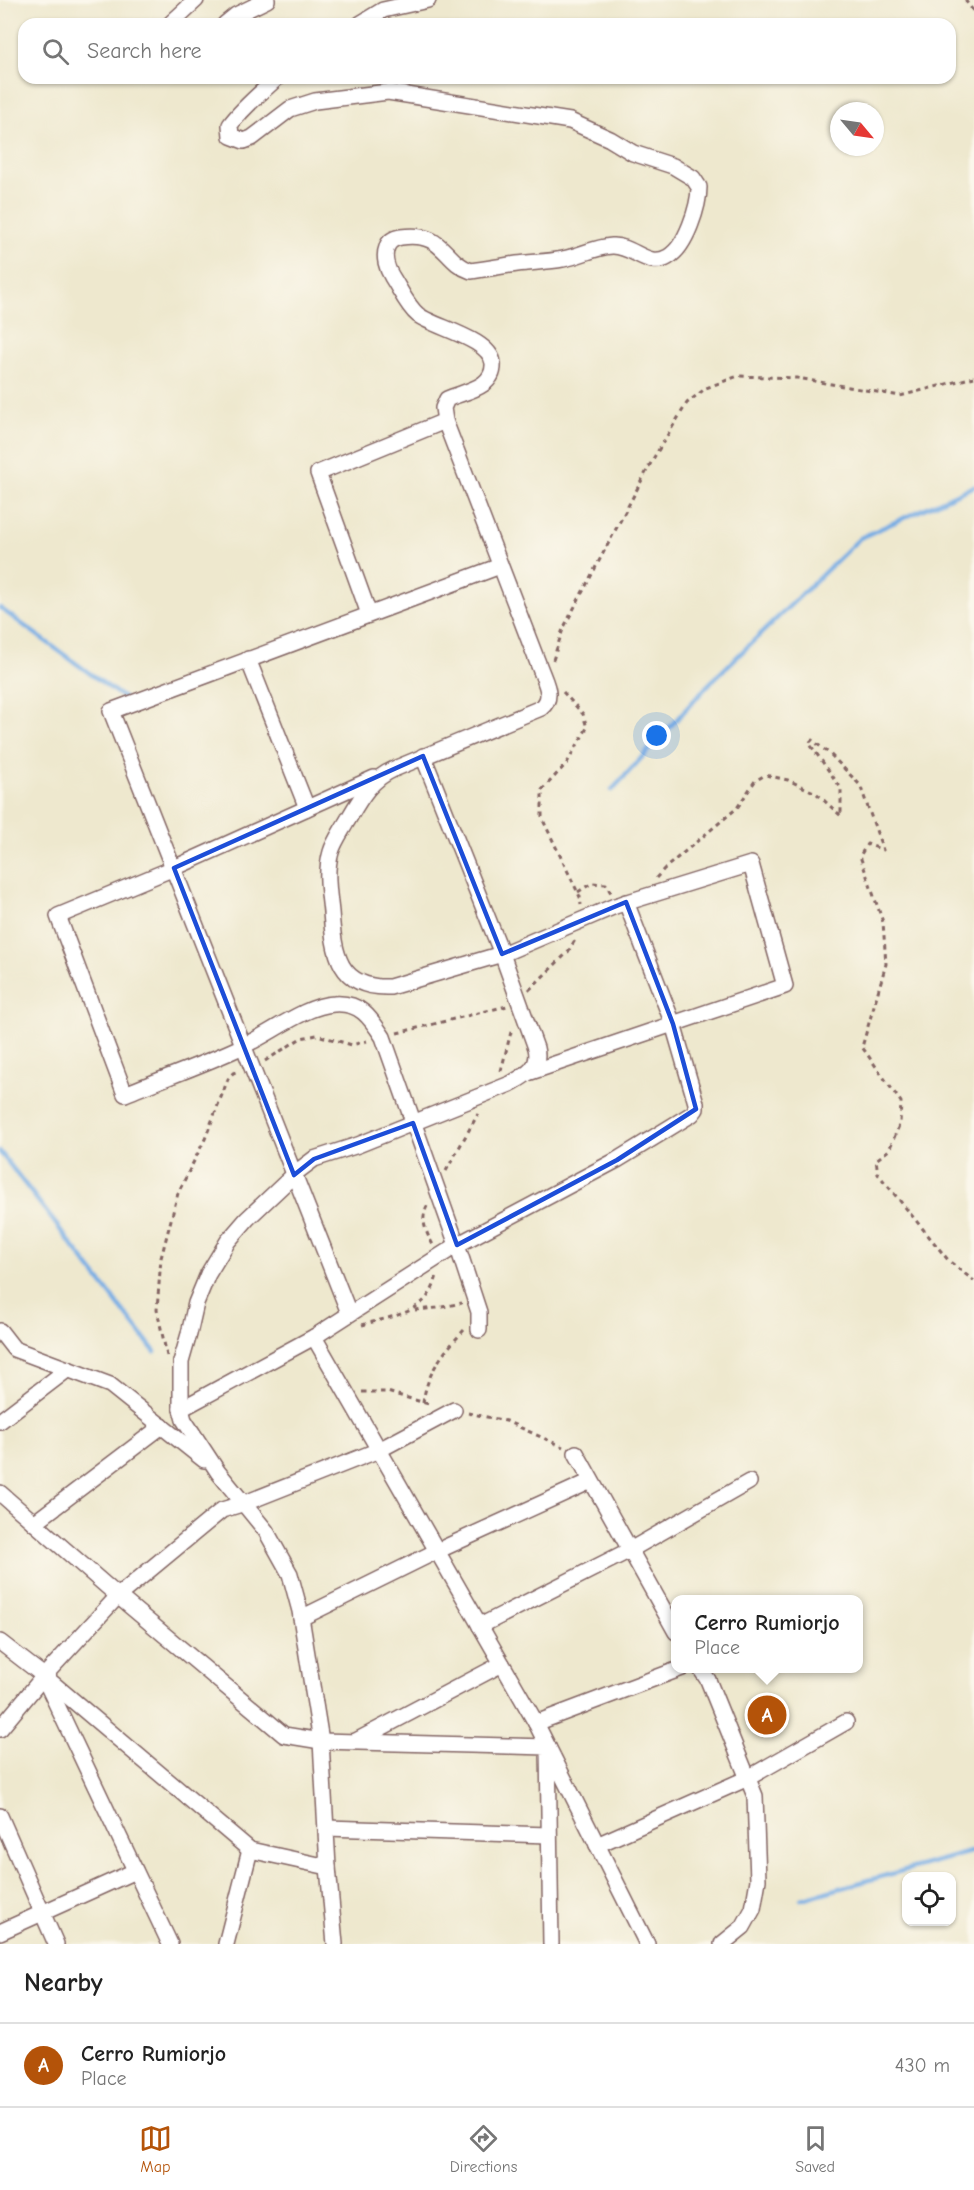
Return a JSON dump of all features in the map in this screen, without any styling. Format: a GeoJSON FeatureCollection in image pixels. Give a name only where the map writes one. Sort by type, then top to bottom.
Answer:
{"type":"FeatureCollection","features":[{"type":"Feature","properties":{"kind":"street"},"geometry":{"type":"LineString","coordinates":[[176,18],[196,0]]}},
{"type":"Feature","properties":{"kind":"street"},"geometry":{"type":"LineString","coordinates":[[232,18],[267,0]]}},
{"type":"Feature","properties":{"kind":"street"},"geometry":{"type":"LineString","coordinates":[[370,18],[383,10],[428,0]]}},
{"type":"Feature","properties":{"kind":"street"},"geometry":{"type":"LineString","coordinates":[[270,84],[243,108],[230,125],[231,136],[244,141],[252,138],[290,109],[315,101],[388,92],[570,121],[633,153],[672,166],[693,178],[699,187],[693,219],[671,256],[660,261],[650,261],[621,247],[612,246],[564,259],[471,271],[463,268],[442,246],[432,240],[417,237],[395,238],[388,243],[385,251],[390,273],[417,314],[480,344],[490,353],[493,363],[485,384],[447,399],[443,408],[445,421],[543,678],[549,697],[547,704],[423,756],[174,868],[58,916],[125,1094],[244,1046],[314,1007],[335,1004],[355,1007],[369,1015],[383,1037],[456,1245],[477,1309],[480,1330]]}},
{"type":"Feature","properties":{"kind":"street"},"geometry":{"type":"LineString","coordinates":[[369,614],[318,472],[445,421]]}},
{"type":"Feature","properties":{"kind":"street"},"geometry":{"type":"LineString","coordinates":[[351,1320],[111,711],[500,566]]}},
{"type":"Feature","properties":{"kind":"street"},"geometry":{"type":"LineString","coordinates":[[248,659],[307,808]]}},
{"type":"Feature","properties":{"kind":"street"},"geometry":{"type":"LineString","coordinates":[[423,756],[520,1003],[538,1056],[531,1072]]}},
{"type":"Feature","properties":{"kind":"street"},"geometry":{"type":"LineString","coordinates":[[335,1944],[321,1741],[302,1618],[290,1574],[266,1531],[218,1472],[190,1432],[181,1409],[181,1362],[196,1303],[208,1274],[228,1241],[247,1219],[314,1159],[358,1145],[413,1123],[510,1084],[531,1072],[785,986],[751,864],[620,904],[502,954],[390,987],[361,983],[350,977],[340,965],[332,938],[327,881],[331,852],[362,794],[385,773]]}},
{"type":"Feature","properties":{"kind":"street"},"geometry":{"type":"LineString","coordinates":[[181,1409],[314,1337],[351,1320],[456,1245],[617,1160],[692,1114],[696,1109],[696,1103],[673,1024],[620,904]]}},
{"type":"Feature","properties":{"kind":"street"},"geometry":{"type":"LineString","coordinates":[[0,1331],[14,1349],[110,1385],[218,1472]]}},
{"type":"Feature","properties":{"kind":"street"},"geometry":{"type":"LineString","coordinates":[[314,1337],[536,1723],[647,1944]]}},
{"type":"Feature","properties":{"kind":"street"},"geometry":{"type":"LineString","coordinates":[[0,1421],[68,1369]]}},
{"type":"Feature","properties":{"kind":"street"},"geometry":{"type":"LineString","coordinates":[[0,1730],[44,1676],[118,1596],[222,1510],[379,1450],[454,1410]]}},
{"type":"Feature","properties":{"kind":"street"},"geometry":{"type":"LineString","coordinates":[[34,1523],[162,1426]]}},
{"type":"Feature","properties":{"kind":"street"},"geometry":{"type":"LineString","coordinates":[[576,1454],[671,1625]]}},
{"type":"Feature","properties":{"kind":"street"},"geometry":{"type":"LineString","coordinates":[[302,1618],[437,1551],[591,1480]]}},
{"type":"Feature","properties":{"kind":"street"},"geometry":{"type":"LineString","coordinates":[[480,1626],[630,1550],[749,1482]]}},
{"type":"Feature","properties":{"kind":"street"},"geometry":{"type":"LineString","coordinates":[[0,1493],[118,1596],[284,1735],[321,1741],[548,1747]]}},
{"type":"Feature","properties":{"kind":"street"},"geometry":{"type":"LineString","coordinates":[[0,1642],[44,1676],[250,1850],[328,1867]]}},
{"type":"Feature","properties":{"kind":"street"},"geometry":{"type":"LineString","coordinates":[[354,1742],[502,1664]]}},
{"type":"Feature","properties":{"kind":"street"},"geometry":{"type":"LineString","coordinates":[[536,1723],[671,1672]]}},
{"type":"Feature","properties":{"kind":"street"},"geometry":{"type":"LineString","coordinates":[[703,1673],[755,1796],[758,1880],[753,1909],[743,1927],[722,1944]]}},
{"type":"Feature","properties":{"kind":"street"},"geometry":{"type":"LineString","coordinates":[[44,1676],[170,1944]]}},
{"type":"Feature","properties":{"kind":"street"},"geometry":{"type":"LineString","coordinates":[[597,1845],[748,1778],[846,1722]]}},
{"type":"Feature","properties":{"kind":"street"},"geometry":{"type":"LineString","coordinates":[[548,1747],[551,1944]]}},
{"type":"Feature","properties":{"kind":"street"},"geometry":{"type":"LineString","coordinates":[[0,1816],[56,1944]]}},
{"type":"Feature","properties":{"kind":"street"},"geometry":{"type":"LineString","coordinates":[[326,1828],[549,1835]]}},
{"type":"Feature","properties":{"kind":"street"},"geometry":{"type":"LineString","coordinates":[[226,1944],[250,1850]]}},
{"type":"Feature","properties":{"kind":"street"},"geometry":{"type":"LineString","coordinates":[[0,1932],[135,1871]]}},
{"type":"Feature","properties":{"kind":"path"},"geometry":{"type":"LineString","coordinates":[[965,0],[974,12]]}},
{"type":"Feature","properties":{"kind":"path"},"geometry":{"type":"LineString","coordinates":[[551,668],[563,629],[653,459],[687,402],[706,388],[738,376],[785,378],[900,396],[974,377]]}},
{"type":"Feature","properties":{"kind":"path"},"geometry":{"type":"LineString","coordinates":[[409,1311],[417,1308],[430,1293],[437,1277],[438,1256],[424,1228],[424,1212],[501,1070],[520,1003],[526,993],[568,952],[582,925],[580,897],[542,818],[542,790],[567,763],[587,728],[583,714],[570,698],[556,687]]}},
{"type":"Feature","properties":{"kind":"path"},"geometry":{"type":"LineString","coordinates":[[649,897],[648,888],[664,869],[736,808],[755,781],[765,775],[788,780],[816,793],[841,816],[841,788],[809,743],[812,740],[830,754],[860,785],[883,850],[867,844],[860,856],[883,922],[886,964],[862,1047],[901,1102],[900,1123],[890,1150],[876,1160],[878,1174],[949,1261],[974,1281]]}},
{"type":"Feature","properties":{"kind":"path"},"geometry":{"type":"LineString","coordinates":[[577,892],[592,883],[606,884],[620,904]]}},
{"type":"Feature","properties":{"kind":"path"},"geometry":{"type":"LineString","coordinates":[[351,1320],[462,1303],[477,1309],[440,1356],[424,1390],[423,1402]]}},
{"type":"Feature","properties":{"kind":"path"},"geometry":{"type":"LineString","coordinates":[[358,1392],[387,1392],[506,1421],[576,1454]]}},
{"type":"Feature","properties":{"kind":"highlighted area"},"geometry":{"type":"Polygon","coordinates":[[[423,756],[502,954],[626,902],[673,1024],[696,1109],[617,1160],[457,1245],[413,1123],[314,1159],[294,1175],[174,868],[423,756]]]}},
{"type":"Feature","properties":{"kind":"waterway"},"geometry":{"type":"LineString","coordinates":[[612,790],[710,683],[860,538],[974,486]]}},
{"type":"Feature","properties":{"kind":"waterway"},"geometry":{"type":"LineString","coordinates":[[0,608],[125,699]]}},
{"type":"Feature","properties":{"kind":"waterway"},"geometry":{"type":"LineString","coordinates":[[0,1152],[155,1352]]}},
{"type":"Feature","properties":{"kind":"waterway"},"geometry":{"type":"LineString","coordinates":[[801,1899],[974,1851]]}},
{"type":"Feature","properties":{"kind":"place","name":"Cerro Rumiorjo"},"geometry":{"type":"Point","coordinates":[767,1715]}}]}
